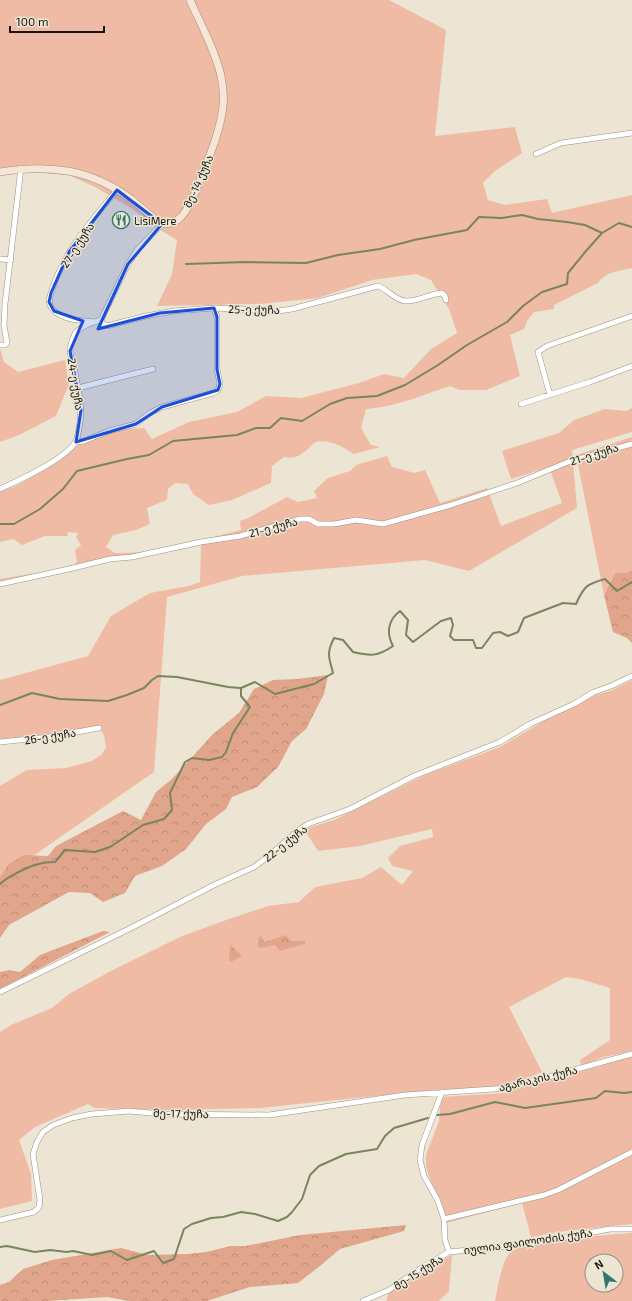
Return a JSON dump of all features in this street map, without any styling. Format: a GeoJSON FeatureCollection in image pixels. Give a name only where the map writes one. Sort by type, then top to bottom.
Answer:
{"type":"FeatureCollection","features":[{"type":"Feature","properties":{"kind":"street","name":"მე-14 ქუჩა"},"geometry":{"type":"LineString","coordinates":[[162,224],[175,222],[181,217],[188,207],[219,130],[223,107],[224,95],[218,64],[190,0]]}},
{"type":"Feature","properties":{"kind":"street"},"geometry":{"type":"LineString","coordinates":[[536,154],[561,143],[632,133]]}},
{"type":"Feature","properties":{"kind":"street"},"geometry":{"type":"LineString","coordinates":[[0,172],[21,168],[58,169],[82,174],[103,182],[117,190],[162,224],[133,257],[101,320]]}},
{"type":"Feature","properties":{"kind":"street"},"geometry":{"type":"LineString","coordinates":[[0,345],[7,343],[4,325],[5,304],[21,168]]}},
{"type":"Feature","properties":{"kind":"street","name":"27-ე ქუჩა"},"geometry":{"type":"LineString","coordinates":[[93,322],[61,316],[50,306],[49,302],[56,279],[69,252],[117,190]]}},
{"type":"Feature","properties":{"kind":"street"},"geometry":{"type":"LineString","coordinates":[[0,259],[11,260]]}},
{"type":"Feature","properties":{"kind":"street","name":"25-ე ქუჩა"},"geometry":{"type":"LineString","coordinates":[[101,320],[103,324],[107,326],[160,313],[214,308],[278,311],[292,309],[378,286],[384,288],[395,298],[405,301],[418,299],[434,293],[442,293],[446,300]]}},
{"type":"Feature","properties":{"kind":"street"},"geometry":{"type":"LineString","coordinates":[[0,489],[46,466],[68,450],[76,442],[84,441],[109,431],[136,424],[150,413],[162,408],[213,393],[218,390],[220,384],[217,369],[217,317],[214,308]]}},
{"type":"Feature","properties":{"kind":"street"},"geometry":{"type":"LineString","coordinates":[[550,395],[538,352],[547,346],[632,316]]}},
{"type":"Feature","properties":{"kind":"street","name":"24-ე ქუჩა"},"geometry":{"type":"LineString","coordinates":[[76,442],[81,410],[70,351],[72,342],[77,332],[93,322],[101,320]]}},
{"type":"Feature","properties":{"kind":"street"},"geometry":{"type":"LineString","coordinates":[[521,404],[590,382],[632,366]]}},
{"type":"Feature","properties":{"kind":"street"},"geometry":{"type":"LineString","coordinates":[[78,388],[153,369]]}},
{"type":"Feature","properties":{"kind":"street","name":"21-ე ქუჩა"},"geometry":{"type":"LineString","coordinates":[[0,584],[110,559],[132,557],[201,542],[240,536],[300,519],[309,519],[318,524],[334,524],[356,520],[383,524],[451,505],[517,483],[568,462],[632,444]]}},
{"type":"Feature","properties":{"kind":"street","name":"22-ე ქუჩა"},"geometry":{"type":"LineString","coordinates":[[0,992],[131,928],[214,885],[254,867],[296,832],[308,824],[350,809],[414,776],[500,742],[530,724],[574,704],[594,692],[632,676]]}},
{"type":"Feature","properties":{"kind":"street","name":"26-ე ქუჩა"},"geometry":{"type":"LineString","coordinates":[[0,742],[49,737],[99,728]]}},
{"type":"Feature","properties":{"kind":"street","name":"აგარაკის ქუჩა"},"geometry":{"type":"LineString","coordinates":[[442,1092],[508,1088],[632,1054]]}},
{"type":"Feature","properties":{"kind":"street","name":"იულია ფაილოძის ქუჩა"},"geometry":{"type":"LineString","coordinates":[[442,1092],[422,1145],[420,1160],[424,1176],[437,1199],[444,1219],[445,1240],[450,1252],[528,1244],[610,1229],[632,1229]]}},
{"type":"Feature","properties":{"kind":"street","name":"მე-17 ქუჩა"},"geometry":{"type":"LineString","coordinates":[[0,1220],[34,1212],[39,1207],[40,1200],[33,1154],[37,1142],[43,1132],[53,1125],[72,1118],[92,1114],[129,1111],[161,1114],[269,1115],[405,1095],[442,1092]]}},
{"type":"Feature","properties":{"kind":"street"},"geometry":{"type":"LineString","coordinates":[[444,1219],[551,1192],[632,1152]]}},
{"type":"Feature","properties":{"kind":"street","name":"მე-15 ქუჩა"},"geometry":{"type":"LineString","coordinates":[[363,1301],[389,1290],[423,1267],[450,1252]]}},
{"type":"Feature","properties":{"kind":"highlighted area"},"geometry":{"type":"Polygon","coordinates":[[[117,190],[162,224],[128,264],[98,329],[160,313],[214,308],[217,317],[217,369],[220,384],[218,390],[162,407],[136,424],[76,442],[81,410],[70,351],[83,321],[54,311],[49,302],[51,293],[69,252],[117,190]]]}},
{"type":"Feature","properties":{"kind":"shaded area"},"geometry":{"type":"Polygon","coordinates":[[[0,0],[389,0],[446,30],[435,136],[515,127],[522,153],[495,171],[483,183],[488,200],[505,205],[547,199],[552,213],[632,195],[632,268],[605,276],[598,283],[554,305],[554,309],[534,312],[527,321],[524,329],[510,335],[520,376],[486,390],[460,390],[450,386],[388,406],[366,409],[361,428],[371,445],[380,447],[354,454],[341,446],[321,441],[316,442],[300,455],[292,458],[284,457],[272,466],[271,483],[232,500],[209,505],[193,494],[188,484],[175,483],[168,489],[167,500],[147,508],[150,524],[136,530],[113,535],[106,547],[115,553],[154,552],[241,530],[240,521],[287,497],[298,502],[317,498],[314,491],[328,478],[350,471],[356,465],[387,456],[392,467],[415,473],[425,470],[440,503],[487,488],[501,526],[562,503],[549,467],[511,479],[502,451],[559,433],[574,420],[605,409],[626,411],[632,408],[632,432],[572,450],[577,508],[469,571],[425,560],[242,576],[167,597],[154,772],[0,879],[0,786],[27,770],[66,768],[92,761],[102,754],[106,747],[104,735],[98,726],[0,742],[0,680],[88,656],[111,616],[150,593],[189,586],[200,582],[201,545],[138,558],[109,561],[0,587],[0,579],[74,565],[77,562],[75,550],[81,545],[76,537],[78,533],[67,532],[68,536],[45,536],[22,545],[13,539],[0,542],[0,492],[16,486],[48,468],[73,448],[89,439],[112,430],[144,428],[152,439],[189,422],[237,412],[266,396],[301,398],[359,383],[384,374],[404,378],[431,349],[457,333],[449,309],[431,280],[416,274],[372,280],[318,298],[260,304],[157,306],[172,274],[177,240],[132,209],[97,188],[69,175],[25,172],[0,176],[0,0]]]}},
{"type":"Feature","properties":{"kind":"shaded area"},"geometry":{"type":"Polygon","coordinates":[[[0,348],[4,362],[18,372],[65,360],[69,384],[56,416],[19,435],[0,442],[0,348]]]}},
{"type":"Feature","properties":{"kind":"shaded area"},"geometry":{"type":"Polygon","coordinates":[[[632,437],[632,570],[626,573],[615,573],[604,595],[576,455],[632,437]]]}},
{"type":"Feature","properties":{"kind":"shaded area"},"geometry":{"type":"Polygon","coordinates":[[[632,680],[632,1051],[604,1057],[581,1066],[580,1060],[610,1040],[610,988],[580,979],[566,977],[509,1007],[542,1072],[511,1085],[488,1088],[423,1091],[260,1108],[171,1110],[95,1108],[88,1104],[35,1127],[19,1140],[31,1174],[32,1201],[0,1209],[0,1032],[11,1025],[52,1008],[69,994],[109,972],[182,936],[268,906],[299,902],[315,887],[362,878],[381,867],[402,885],[413,871],[392,866],[388,858],[400,846],[433,837],[432,829],[360,846],[318,851],[307,834],[308,828],[334,820],[425,775],[500,747],[549,718],[592,696],[610,691],[632,680]]]}},
{"type":"Feature","properties":{"kind":"shaded area"},"geometry":{"type":"Polygon","coordinates":[[[632,1057],[632,1224],[565,1231],[531,1237],[522,1203],[446,1223],[443,1209],[426,1167],[426,1155],[439,1121],[441,1097],[506,1093],[601,1066],[606,1063],[632,1057]]]}},
{"type":"Feature","properties":{"kind":"shaded area"},"geometry":{"type":"Polygon","coordinates":[[[632,1233],[632,1301],[495,1301],[502,1268],[511,1252],[519,1248],[532,1245],[588,1237],[632,1233]]]}},
{"type":"Feature","properties":{"kind":"shaded area"},"geometry":{"type":"Polygon","coordinates":[[[452,1255],[449,1291],[439,1301],[386,1301],[389,1292],[431,1265],[452,1255]]]}},
{"type":"Feature","properties":{"kind":"green space"},"geometry":{"type":"Polygon","coordinates":[[[632,570],[632,643],[627,638],[613,632],[604,595],[615,573],[626,573],[632,570]]]}},
{"type":"Feature","properties":{"kind":"green space"},"geometry":{"type":"Polygon","coordinates":[[[328,675],[324,694],[306,729],[292,741],[278,767],[257,787],[232,797],[226,809],[206,824],[186,849],[162,866],[135,876],[125,893],[103,902],[90,893],[69,892],[9,925],[0,938],[0,877],[9,864],[24,855],[48,856],[56,846],[123,811],[141,820],[156,792],[172,779],[213,734],[239,713],[254,689],[273,680],[328,675]]]}},
{"type":"Feature","properties":{"kind":"green space"},"geometry":{"type":"Polygon","coordinates":[[[103,931],[110,932],[0,989],[0,972],[9,970],[20,972],[40,955],[103,931]]]}},
{"type":"Feature","properties":{"kind":"green space"},"geometry":{"type":"Polygon","coordinates":[[[261,935],[264,942],[286,935],[291,941],[305,941],[305,944],[280,951],[275,945],[260,948],[258,946],[258,939],[261,935]]]}},
{"type":"Feature","properties":{"kind":"green space"},"geometry":{"type":"Polygon","coordinates":[[[230,944],[242,956],[231,962],[229,960],[230,944]]]}},
{"type":"Feature","properties":{"kind":"green space"},"geometry":{"type":"Polygon","coordinates":[[[406,1225],[404,1231],[340,1249],[298,1283],[250,1287],[207,1301],[130,1301],[107,1297],[47,1301],[0,1301],[0,1285],[9,1282],[23,1269],[52,1260],[121,1248],[148,1255],[187,1254],[206,1252],[231,1246],[245,1246],[300,1235],[406,1225]]]}},
{"type":"Feature","properties":{"kind":"waterway"},"geometry":{"type":"LineString","coordinates":[[186,264],[246,262],[306,263],[338,255],[380,249],[414,240],[467,230],[479,217],[502,218],[522,215],[538,219],[585,225],[602,233]]}},
{"type":"Feature","properties":{"kind":"waterway"},"geometry":{"type":"LineString","coordinates":[[0,524],[14,524],[40,509],[63,489],[77,471],[149,455],[173,441],[237,435],[256,428],[270,428],[281,418],[302,421],[330,404],[347,398],[377,396],[405,385],[467,345],[507,322],[523,306],[542,292],[567,284],[568,273],[602,233],[619,223],[632,227]]}},
{"type":"Feature","properties":{"kind":"waterway"},"geometry":{"type":"LineString","coordinates":[[0,884],[13,875],[30,867],[43,863],[55,862],[65,850],[95,852],[110,847],[143,825],[164,819],[172,810],[170,793],[185,762],[192,758],[209,760],[222,757],[226,752],[233,733],[250,707],[241,696],[241,688],[255,682],[275,694],[314,684],[333,673],[329,652],[334,638],[343,640],[353,652],[369,655],[378,654],[393,646],[389,636],[389,627],[393,618],[400,611],[408,620],[406,635],[413,642],[441,621],[451,618],[453,625],[450,636],[454,640],[473,640],[476,648],[482,648],[493,633],[500,632],[508,636],[518,632],[524,618],[563,603],[576,604],[584,589],[594,582],[605,579],[617,591],[632,582]]}},
{"type":"Feature","properties":{"kind":"waterway"},"geometry":{"type":"LineString","coordinates":[[0,705],[32,693],[60,699],[108,701],[144,688],[158,676],[177,677],[240,688]]}},
{"type":"Feature","properties":{"kind":"waterway"},"geometry":{"type":"LineString","coordinates":[[437,1115],[450,1114],[495,1102],[525,1108],[596,1098],[605,1091],[624,1093],[632,1092]]}},
{"type":"Feature","properties":{"kind":"waterway"},"geometry":{"type":"LineString","coordinates":[[0,1247],[7,1246],[35,1252],[50,1250],[67,1252],[73,1251],[92,1255],[111,1251],[127,1260],[154,1251],[163,1263],[174,1259],[184,1229],[192,1224],[211,1218],[223,1217],[241,1212],[255,1214],[278,1221],[287,1217],[302,1199],[310,1175],[319,1166],[346,1154],[377,1149],[385,1136],[394,1128],[428,1118]]}},
{"type":"Feature","properties":{"kind":"place","name":"LisiMere"},"geometry":{"type":"Point","coordinates":[121,220]}}]}
